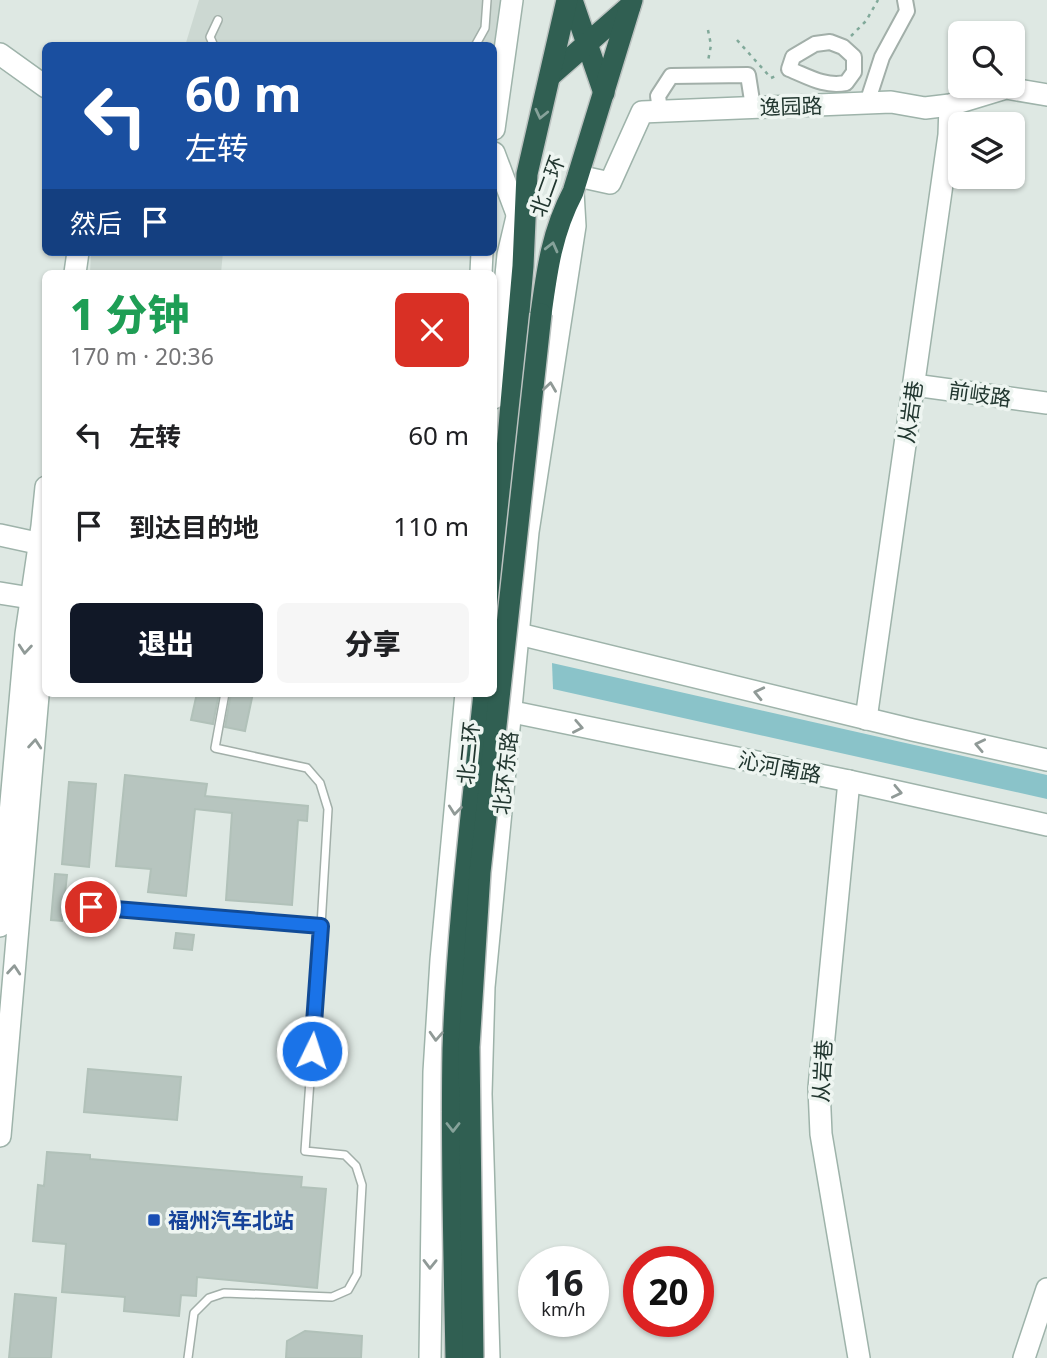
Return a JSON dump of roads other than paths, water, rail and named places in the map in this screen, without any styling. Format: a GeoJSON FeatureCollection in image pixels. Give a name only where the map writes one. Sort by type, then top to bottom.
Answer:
{"type":"FeatureCollection","features":[{"type":"Feature","properties":{"kind":"highway","name":"北二环"},"geometry":{"type":"LineString","coordinates":[[497,685],[530,313],[527,174],[567,0]]}},
{"type":"Feature","properties":{"kind":"highway"},"geometry":{"type":"LineString","coordinates":[[572,0],[604,93]]}},
{"type":"Feature","properties":{"kind":"highway","name":"北二环"},"geometry":{"type":"LineString","coordinates":[[497,575],[530,313],[546,271],[559,219],[575,184],[631,3]]}},
{"type":"Feature","properties":{"kind":"highway"},"geometry":{"type":"LineString","coordinates":[[550,76],[631,3]]}},
{"type":"Feature","properties":{"kind":"highway","name":"北二环"},"geometry":{"type":"LineString","coordinates":[[456,1358],[453,1047],[465,872],[484,697]]}},
{"type":"Feature","properties":{"kind":"highway","name":"北二环"},"geometry":{"type":"LineString","coordinates":[[474,1358],[469,1047],[496,697]]}},
{"type":"Feature","properties":{"kind":"main road"},"geometry":{"type":"LineString","coordinates":[[497,108],[512,0]]}},
{"type":"Feature","properties":{"kind":"main road"},"geometry":{"type":"LineString","coordinates":[[0,54],[42,84]]}},
{"type":"Feature","properties":{"kind":"main road","name":"逸园路"},"geometry":{"type":"LineString","coordinates":[[660,110],[891,102],[925,108],[950,105],[1006,88],[1047,95]]}},
{"type":"Feature","properties":{"kind":"main road","name":"从岩巷"},"geometry":{"type":"LineString","coordinates":[[866,719],[949,135],[950,105]]}},
{"type":"Feature","properties":{"kind":"main road"},"geometry":{"type":"LineString","coordinates":[[575,184],[610,183],[642,112],[660,110]]}},
{"type":"Feature","properties":{"kind":"main road"},"geometry":{"type":"LineString","coordinates":[[497,161],[517,214]]}},
{"type":"Feature","properties":{"kind":"main road"},"geometry":{"type":"LineString","coordinates":[[497,326],[500,253],[517,214],[527,174]]}},
{"type":"Feature","properties":{"kind":"main road","name":"北环东路"},"geometry":{"type":"LineString","coordinates":[[489,1358],[482,1142],[484,987],[528,532],[575,226],[575,184]]}},
{"type":"Feature","properties":{"kind":"main road","name":"前岐路"},"geometry":{"type":"LineString","coordinates":[[914,385],[1047,403]]}},
{"type":"Feature","properties":{"kind":"main road"},"geometry":{"type":"LineString","coordinates":[[0,535],[42,541]]}},
{"type":"Feature","properties":{"kind":"main road"},"geometry":{"type":"LineString","coordinates":[[0,1136],[4,1032],[42,561]]}},
{"type":"Feature","properties":{"kind":"main road"},"geometry":{"type":"LineString","coordinates":[[0,593],[40,600]]}},
{"type":"Feature","properties":{"kind":"main road"},"geometry":{"type":"LineString","coordinates":[[0,926],[40,600]]}},
{"type":"Feature","properties":{"kind":"main road"},"geometry":{"type":"LineString","coordinates":[[497,629],[1047,760]]}},
{"type":"Feature","properties":{"kind":"main road"},"geometry":{"type":"LineString","coordinates":[[430,1358],[434,1072],[441,960],[466,697]]}},
{"type":"Feature","properties":{"kind":"main road","name":"沁河南路"},"geometry":{"type":"LineString","coordinates":[[473,697],[492,708],[512,713],[849,781],[1047,825]]}},
{"type":"Feature","properties":{"kind":"main road","name":"从岩巷"},"geometry":{"type":"LineString","coordinates":[[849,781],[819,1088],[821,1134],[859,1358]]}},
{"type":"Feature","properties":{"kind":"main road"},"geometry":{"type":"LineString","coordinates":[[1024,1358],[1047,1289]]}},
{"type":"Feature","properties":{"kind":"street"},"geometry":{"type":"LineString","coordinates":[[867,103],[882,57],[907,11],[905,0]]}},
{"type":"Feature","properties":{"kind":"street"},"geometry":{"type":"LineString","coordinates":[[830,41],[843,47],[854,57],[854,72],[846,83],[833,85],[817,82],[789,69],[793,57],[815,44],[830,41]]}},
{"type":"Feature","properties":{"kind":"street"},"geometry":{"type":"LineString","coordinates":[[660,110],[658,96],[671,76],[748,75],[752,107]]}},
{"type":"Feature","properties":{"kind":"lane"},"geometry":{"type":"LineString","coordinates":[[477,42],[485,28],[487,0]]}},
{"type":"Feature","properties":{"kind":"lane"},"geometry":{"type":"LineString","coordinates":[[212,42],[210,37],[218,20]]}},
{"type":"Feature","properties":{"kind":"lane"},"geometry":{"type":"LineString","coordinates":[[188,1358],[194,1313],[214,1295],[224,1293],[332,1297],[348,1290],[357,1274],[362,1194],[356,1166],[345,1155],[305,1151],[328,809],[323,790],[315,775],[307,768],[215,748],[224,697]]}},
{"type":"Feature","properties":{"kind":"lane"},"geometry":{"type":"LineString","coordinates":[[91,907],[321,926]]}},
{"type":"Feature","properties":{"kind":"water"},"geometry":{"type":"Polygon","coordinates":[[[552,663],[1047,775],[1047,799],[553,689],[552,663]]]}},
{"type":"Feature","properties":{"kind":"place","name":"福州汽车北站"},"geometry":{"type":"Point","coordinates":[154,1220]}}]}
